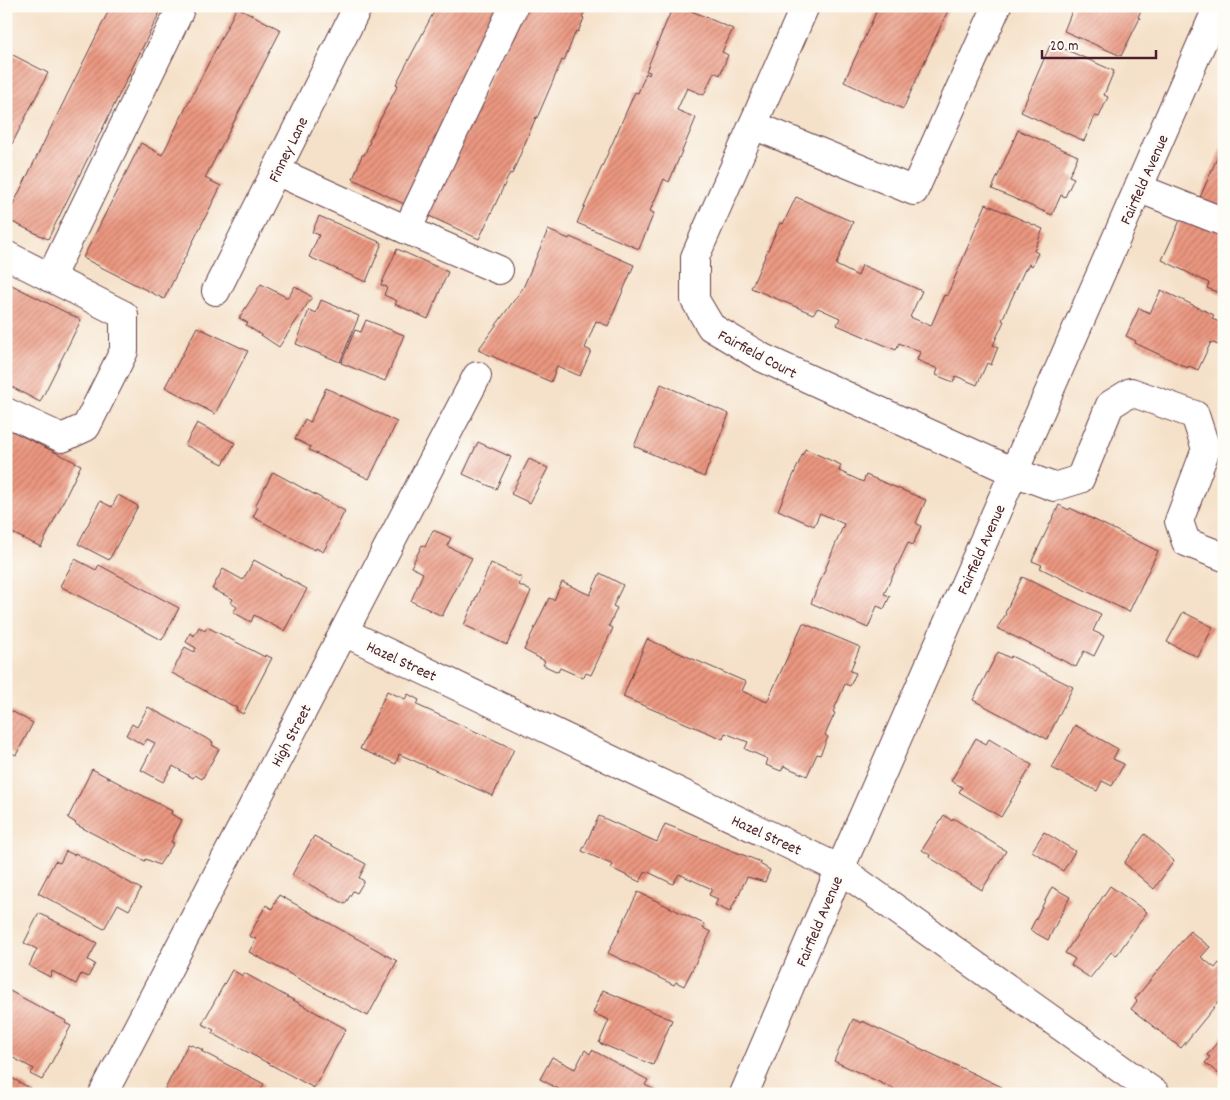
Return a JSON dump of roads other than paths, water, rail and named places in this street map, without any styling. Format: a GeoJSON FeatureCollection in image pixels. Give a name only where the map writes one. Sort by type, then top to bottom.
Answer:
{"type":"FeatureCollection","features":[{"type":"Feature","properties":{"kind":"street","name":"Finney Lane"},"geometry":{"type":"LineString","coordinates":[[216,291],[358,6]]}},
{"type":"Feature","properties":{"kind":"street"},"geometry":{"type":"LineString","coordinates":[[407,230],[514,6]]}},
{"type":"Feature","properties":{"kind":"street","name":"Fairfield Court"},"geometry":{"type":"LineString","coordinates":[[805,6],[695,257],[695,300],[711,328],[763,358],[1014,472],[1054,487],[1080,479],[1110,405],[1131,392],[1195,415],[1206,449],[1180,521],[1186,542],[1224,557]]}},
{"type":"Feature","properties":{"kind":"street"},"geometry":{"type":"LineString","coordinates":[[753,125],[914,191],[997,6]]}},
{"type":"Feature","properties":{"kind":"street","name":"Fairfield Avenue"},"geometry":{"type":"LineString","coordinates":[[744,1094],[840,869],[1138,188],[1216,36],[1218,6]]}},
{"type":"Feature","properties":{"kind":"street"},"geometry":{"type":"LineString","coordinates":[[50,278],[179,12]]}},
{"type":"Feature","properties":{"kind":"street"},"geometry":{"type":"LineString","coordinates":[[276,171],[500,270]]}},
{"type":"Feature","properties":{"kind":"street"},"geometry":{"type":"LineString","coordinates":[[1138,188],[1224,222]]}},
{"type":"Feature","properties":{"kind":"street"},"geometry":{"type":"LineString","coordinates":[[6,255],[124,315],[124,351],[86,427],[62,438],[6,412]]}},
{"type":"Feature","properties":{"kind":"street","name":"High Street"},"geometry":{"type":"LineString","coordinates":[[103,1094],[477,376]]}},
{"type":"Feature","properties":{"kind":"street","name":"Hazel Street"},"geometry":{"type":"LineString","coordinates":[[344,632],[840,869],[1156,1094]]}}]}
